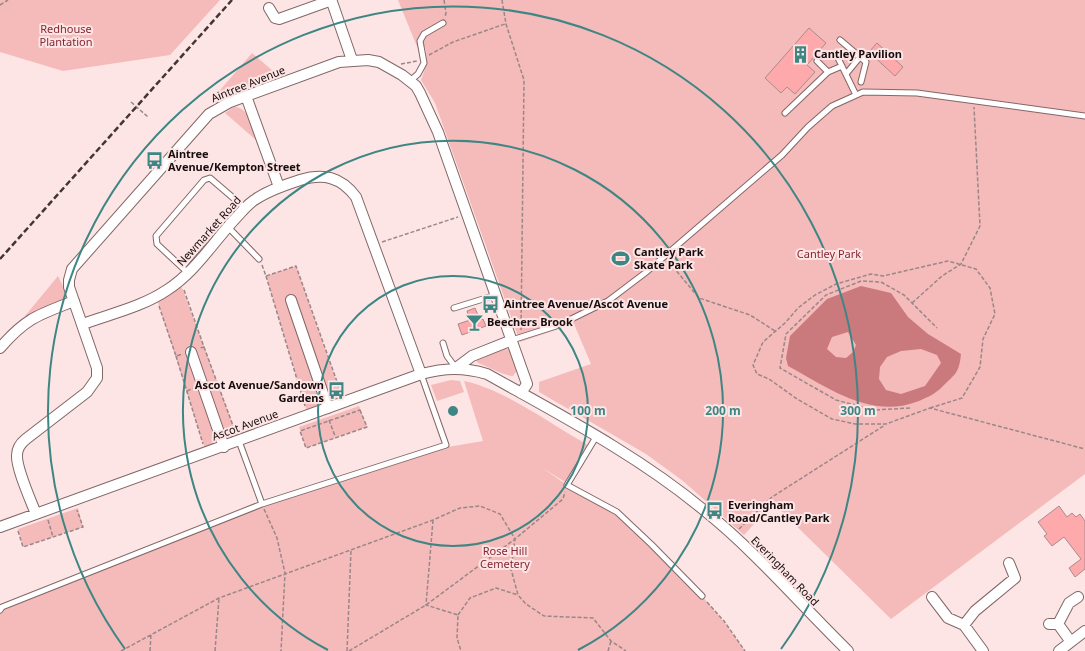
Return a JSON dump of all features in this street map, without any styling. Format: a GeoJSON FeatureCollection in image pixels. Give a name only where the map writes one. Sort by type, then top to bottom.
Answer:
{"type":"FeatureCollection","features":[{"type":"Feature","properties":{"kind":"street"},"geometry":{"type":"LineString","coordinates":[[269,8],[274,18],[279,19],[329,1],[332,2],[352,60]]}},
{"type":"Feature","properties":{"kind":"street","name":"Aintree Avenue"},"geometry":{"type":"LineString","coordinates":[[36,514],[19,466],[17,456],[18,449],[26,439],[87,392],[93,386],[97,378],[97,368],[74,301],[69,280],[72,269],[209,114],[217,108],[246,96],[339,62],[368,60],[390,66],[410,81],[420,93],[438,132],[496,295],[517,339],[527,384],[521,393]]}},
{"type":"Feature","properties":{"kind":"street"},"geometry":{"type":"LineString","coordinates":[[246,96],[279,187]]}},
{"type":"Feature","properties":{"kind":"street","name":"Newmarket Road"},"geometry":{"type":"LineString","coordinates":[[82,324],[156,296],[178,282],[185,270],[228,227],[242,205],[279,187],[314,176],[331,178],[345,185],[356,197],[420,374]]}},
{"type":"Feature","properties":{"kind":"street"},"geometry":{"type":"LineString","coordinates":[[291,300],[326,409]]}},
{"type":"Feature","properties":{"kind":"street"},"geometry":{"type":"LineString","coordinates":[[0,348],[16,329],[26,322],[38,315],[74,301]]}},
{"type":"Feature","properties":{"kind":"street"},"geometry":{"type":"LineString","coordinates":[[456,368],[472,356],[517,339]]}},
{"type":"Feature","properties":{"kind":"street"},"geometry":{"type":"LineString","coordinates":[[191,352],[224,447]]}},
{"type":"Feature","properties":{"kind":"street","name":"Ascot Avenue"},"geometry":{"type":"LineString","coordinates":[[0,527],[206,452],[224,447],[420,374],[443,368],[456,368],[487,374],[521,393]]}},
{"type":"Feature","properties":{"kind":"street","name":"Everingham Road"},"geometry":{"type":"LineString","coordinates":[[521,393],[654,471],[734,536],[848,651]]}},
{"type":"Feature","properties":{"kind":"street"},"geometry":{"type":"LineString","coordinates":[[964,625],[975,611],[1015,578],[1009,563]]}},
{"type":"Feature","properties":{"kind":"street"},"geometry":{"type":"LineString","coordinates":[[932,597],[948,618],[964,625],[983,651]]}},
{"type":"Feature","properties":{"kind":"street"},"geometry":{"type":"LineString","coordinates":[[1071,642],[1053,624],[1069,604],[1078,597]]}},
{"type":"Feature","properties":{"kind":"street"},"geometry":{"type":"LineString","coordinates":[[1059,651],[1085,631]]}},
{"type":"Feature","properties":{"kind":"lane"},"geometry":{"type":"LineString","coordinates":[[410,81],[418,74],[424,63],[420,40],[424,34],[443,23]]}},
{"type":"Feature","properties":{"kind":"lane"},"geometry":{"type":"LineString","coordinates":[[840,40],[866,62],[861,82]]}},
{"type":"Feature","properties":{"kind":"lane"},"geometry":{"type":"LineString","coordinates":[[846,74],[860,57]]}},
{"type":"Feature","properties":{"kind":"lane"},"geometry":{"type":"LineString","coordinates":[[838,58],[856,95]]}},
{"type":"Feature","properties":{"kind":"lane"},"geometry":{"type":"LineString","coordinates":[[817,61],[828,72]]}},
{"type":"Feature","properties":{"kind":"lane"},"geometry":{"type":"LineString","coordinates":[[785,113],[828,72],[842,66]]}},
{"type":"Feature","properties":{"kind":"lane"},"geometry":{"type":"LineString","coordinates":[[517,339],[559,325],[608,301],[664,256],[782,155],[808,127],[832,106],[863,92],[917,93],[1085,116]]}},
{"type":"Feature","properties":{"kind":"lane"},"geometry":{"type":"LineString","coordinates":[[210,178],[242,205],[185,270],[157,244],[156,236],[204,180],[210,178]]}},
{"type":"Feature","properties":{"kind":"lane"},"geometry":{"type":"LineString","coordinates":[[228,227],[259,259]]}},
{"type":"Feature","properties":{"kind":"lane"},"geometry":{"type":"LineString","coordinates":[[454,308],[496,295]]}},
{"type":"Feature","properties":{"kind":"lane"},"geometry":{"type":"LineString","coordinates":[[443,343],[447,356],[456,368]]}},
{"type":"Feature","properties":{"kind":"lane"},"geometry":{"type":"LineString","coordinates":[[0,610],[2,607],[262,504],[446,445],[420,374]]}},
{"type":"Feature","properties":{"kind":"lane"},"geometry":{"type":"LineString","coordinates":[[596,437],[567,485],[617,512],[702,596]]}},
{"type":"Feature","properties":{"kind":"lane"},"geometry":{"type":"LineString","coordinates":[[239,441],[262,504]]}},
{"type":"Feature","properties":{"kind":"path"},"geometry":{"type":"LineString","coordinates":[[0,5],[8,0]]}},
{"type":"Feature","properties":{"kind":"path"},"geometry":{"type":"LineString","coordinates":[[443,23],[446,14],[444,0]]}},
{"type":"Feature","properties":{"kind":"path"},"geometry":{"type":"LineString","coordinates":[[502,0],[506,24],[524,80],[517,339]]}},
{"type":"Feature","properties":{"kind":"path"},"geometry":{"type":"LineString","coordinates":[[390,66],[423,59],[453,42],[506,24]]}},
{"type":"Feature","properties":{"kind":"path"},"geometry":{"type":"LineString","coordinates":[[131,102],[148,117]]}},
{"type":"Feature","properties":{"kind":"path"},"geometry":{"type":"LineString","coordinates":[[912,303],[942,276],[961,264],[980,226],[974,102]]}},
{"type":"Feature","properties":{"kind":"path"},"geometry":{"type":"LineString","coordinates":[[374,244],[466,214]]}},
{"type":"Feature","properties":{"kind":"path"},"geometry":{"type":"LineString","coordinates":[[664,256],[699,298],[750,315],[776,332]]}},
{"type":"Feature","properties":{"kind":"path"},"geometry":{"type":"LineString","coordinates":[[259,259],[266,276],[308,415]]}},
{"type":"Feature","properties":{"kind":"path"},"geometry":{"type":"LineString","coordinates":[[734,536],[738,529],[772,497],[886,424],[962,398],[980,367],[983,339],[995,314],[990,288],[976,269],[948,261],[883,276],[871,274],[836,284],[815,295],[776,332],[763,342],[756,355],[753,365],[757,374],[769,379],[797,399],[832,419],[855,424],[886,424]]}},
{"type":"Feature","properties":{"kind":"path"},"geometry":{"type":"LineString","coordinates":[[266,276],[296,266],[344,403]]}},
{"type":"Feature","properties":{"kind":"path"},"geometry":{"type":"LineString","coordinates":[[178,282],[183,290],[239,441]]}},
{"type":"Feature","properties":{"kind":"path"},"geometry":{"type":"LineString","coordinates":[[910,408],[874,410],[836,400],[780,368],[786,334],[826,295],[861,282],[881,282],[904,295],[937,328]]}},
{"type":"Feature","properties":{"kind":"path"},"geometry":{"type":"LineString","coordinates":[[156,296],[206,452]]}},
{"type":"Feature","properties":{"kind":"path"},"geometry":{"type":"LineString","coordinates":[[176,356],[204,347]]}},
{"type":"Feature","properties":{"kind":"path"},"geometry":{"type":"LineString","coordinates":[[930,408],[1085,448]]}},
{"type":"Feature","properties":{"kind":"path"},"geometry":{"type":"LineString","coordinates":[[326,409],[335,436]]}},
{"type":"Feature","properties":{"kind":"path"},"geometry":{"type":"LineString","coordinates":[[360,410],[367,427],[306,448],[300,430],[329,420],[360,410]]}},
{"type":"Feature","properties":{"kind":"path"},"geometry":{"type":"LineString","coordinates":[[348,651],[426,604],[515,539],[563,499],[567,485]]}},
{"type":"Feature","properties":{"kind":"path"},"geometry":{"type":"LineString","coordinates":[[262,504],[277,538],[285,573],[281,651]]}},
{"type":"Feature","properties":{"kind":"path"},"geometry":{"type":"LineString","coordinates":[[121,651],[219,598],[433,520],[460,508],[480,506],[500,514],[515,539],[511,569],[518,595],[526,604],[544,616],[593,618],[611,642],[626,651]]}},
{"type":"Feature","properties":{"kind":"path"},"geometry":{"type":"LineString","coordinates":[[15,522],[24,547],[83,527],[77,508]]}},
{"type":"Feature","properties":{"kind":"path"},"geometry":{"type":"LineString","coordinates":[[47,519],[53,537]]}},
{"type":"Feature","properties":{"kind":"path"},"geometry":{"type":"LineString","coordinates":[[426,604],[433,520]]}},
{"type":"Feature","properties":{"kind":"path"},"geometry":{"type":"LineString","coordinates":[[348,651],[351,550]]}},
{"type":"Feature","properties":{"kind":"path"},"geometry":{"type":"LineString","coordinates":[[461,651],[457,638],[458,615],[470,598],[496,588],[518,595]]}},
{"type":"Feature","properties":{"kind":"path"},"geometry":{"type":"LineString","coordinates":[[702,596],[724,622],[744,651]]}},
{"type":"Feature","properties":{"kind":"path"},"geometry":{"type":"LineString","coordinates":[[215,651],[219,598]]}},
{"type":"Feature","properties":{"kind":"path"},"geometry":{"type":"LineString","coordinates":[[426,604],[458,615]]}},
{"type":"Feature","properties":{"kind":"path"},"geometry":{"type":"LineString","coordinates":[[150,651],[151,634]]}},
{"type":"Feature","properties":{"kind":"path"},"geometry":{"type":"LineString","coordinates":[[608,651],[611,642]]}},
{"type":"Feature","properties":{"kind":"green space","name":"Redhouse Plantation"},"geometry":{"type":"Polygon","coordinates":[[[0,0],[220,0],[170,55],[63,71],[0,52],[0,0]]]}},
{"type":"Feature","properties":{"kind":"green space","name":"Cantley Park"},"geometry":{"type":"Polygon","coordinates":[[[398,0],[1085,0],[1085,474],[891,619],[773,503],[744,535],[683,481],[646,454],[539,392],[539,382],[591,364],[574,324],[520,342],[435,103],[421,80],[426,64],[425,47],[418,49],[398,0]]]}},
{"type":"Feature","properties":{"kind":"green space"},"geometry":{"type":"Polygon","coordinates":[[[252,53],[280,77],[218,99],[215,96],[252,53]]]}},
{"type":"Feature","properties":{"kind":"green space"},"geometry":{"type":"Polygon","coordinates":[[[234,107],[244,110],[247,114],[252,124],[256,140],[225,113],[234,107]]]}},
{"type":"Feature","properties":{"kind":"green space"},"geometry":{"type":"Polygon","coordinates":[[[296,266],[344,403],[308,415],[266,276],[296,266]]]}},
{"type":"Feature","properties":{"kind":"green space"},"geometry":{"type":"Polygon","coordinates":[[[58,276],[67,294],[65,299],[26,318],[25,316],[58,276]]]}},
{"type":"Feature","properties":{"kind":"green space"},"geometry":{"type":"Polygon","coordinates":[[[178,282],[183,290],[239,441],[206,452],[156,296],[178,282]]]}},
{"type":"Feature","properties":{"kind":"green space"},"geometry":{"type":"Polygon","coordinates":[[[504,348],[512,351],[518,369],[513,376],[478,363],[476,360],[480,357],[504,348]]]}},
{"type":"Feature","properties":{"kind":"green space"},"geometry":{"type":"Polygon","coordinates":[[[451,380],[460,381],[464,392],[437,401],[431,385],[451,380]]]}},
{"type":"Feature","properties":{"kind":"green space","name":"Rose Hill Cemetery"},"geometry":{"type":"Polygon","coordinates":[[[464,381],[479,385],[511,399],[588,445],[565,482],[541,467],[567,485],[617,512],[702,596],[724,622],[745,651],[0,651],[0,610],[262,504],[442,448],[483,441],[464,381]]]}},
{"type":"Feature","properties":{"kind":"green space"},"geometry":{"type":"Polygon","coordinates":[[[359,406],[367,427],[306,448],[299,427],[359,406]]]}},
{"type":"Feature","properties":{"kind":"green space"},"geometry":{"type":"Polygon","coordinates":[[[78,508],[83,527],[23,547],[18,529],[78,508]]]}},
{"type":"Feature","properties":{"kind":"shaded area"},"geometry":{"type":"Polygon","coordinates":[[[861,286],[891,293],[908,317],[928,334],[961,354],[958,370],[939,389],[928,397],[901,406],[884,407],[867,404],[835,392],[788,366],[786,358],[790,336],[827,299],[861,286]],[[848,332],[832,337],[827,349],[836,357],[846,358],[853,352],[856,345],[848,332]],[[921,349],[901,351],[887,357],[880,367],[879,379],[886,390],[901,394],[925,386],[941,363],[937,355],[921,349]]]}},
{"type":"Feature","properties":{"kind":"building","name":"Cantley Pavilion"},"geometry":{"type":"Polygon","coordinates":[[[809,28],[826,43],[807,65],[815,72],[795,94],[787,87],[781,93],[765,78],[809,28]]]}},
{"type":"Feature","properties":{"kind":"building"},"geometry":{"type":"Polygon","coordinates":[[[877,43],[903,67],[895,76],[869,52],[877,43]]]}},
{"type":"Feature","properties":{"kind":"building","name":"Beechers Brook"},"geometry":{"type":"Polygon","coordinates":[[[475,308],[480,320],[483,319],[486,326],[462,335],[458,324],[470,320],[467,311],[475,308]]]}},
{"type":"Feature","properties":{"kind":"building"},"geometry":{"type":"Polygon","coordinates":[[[1059,506],[1067,517],[1072,513],[1076,517],[1080,514],[1085,521],[1085,569],[1075,577],[1069,568],[1081,559],[1064,537],[1052,546],[1044,536],[1047,534],[1038,522],[1059,506]]]}},
{"type":"Feature","properties":{"kind":"railway"},"geometry":{"type":"LineString","coordinates":[[0,259],[232,0]]}},
{"type":"Feature","properties":{"kind":"place","name":"Cantley Pavilion"},"geometry":{"type":"Point","coordinates":[801,54]}},
{"type":"Feature","properties":{"kind":"place","name":"Aintree Avenue/Kempton Street"},"geometry":{"type":"Point","coordinates":[155,160]}},
{"type":"Feature","properties":{"kind":"place","name":"Cantley Park Skate Park"},"geometry":{"type":"Point","coordinates":[621,258]}},
{"type":"Feature","properties":{"kind":"place","name":"Aintree Avenue/Ascot Avenue"},"geometry":{"type":"Point","coordinates":[491,304]}},
{"type":"Feature","properties":{"kind":"place","name":"Beechers Brook"},"geometry":{"type":"Point","coordinates":[474,322]}},
{"type":"Feature","properties":{"kind":"place","name":"Ascot Avenue/Sandown Gardens"},"geometry":{"type":"Point","coordinates":[337,391]}},
{"type":"Feature","properties":{"kind":"place","name":"Everingham Road/Cantley Park"},"geometry":{"type":"Point","coordinates":[715,511]}}]}
